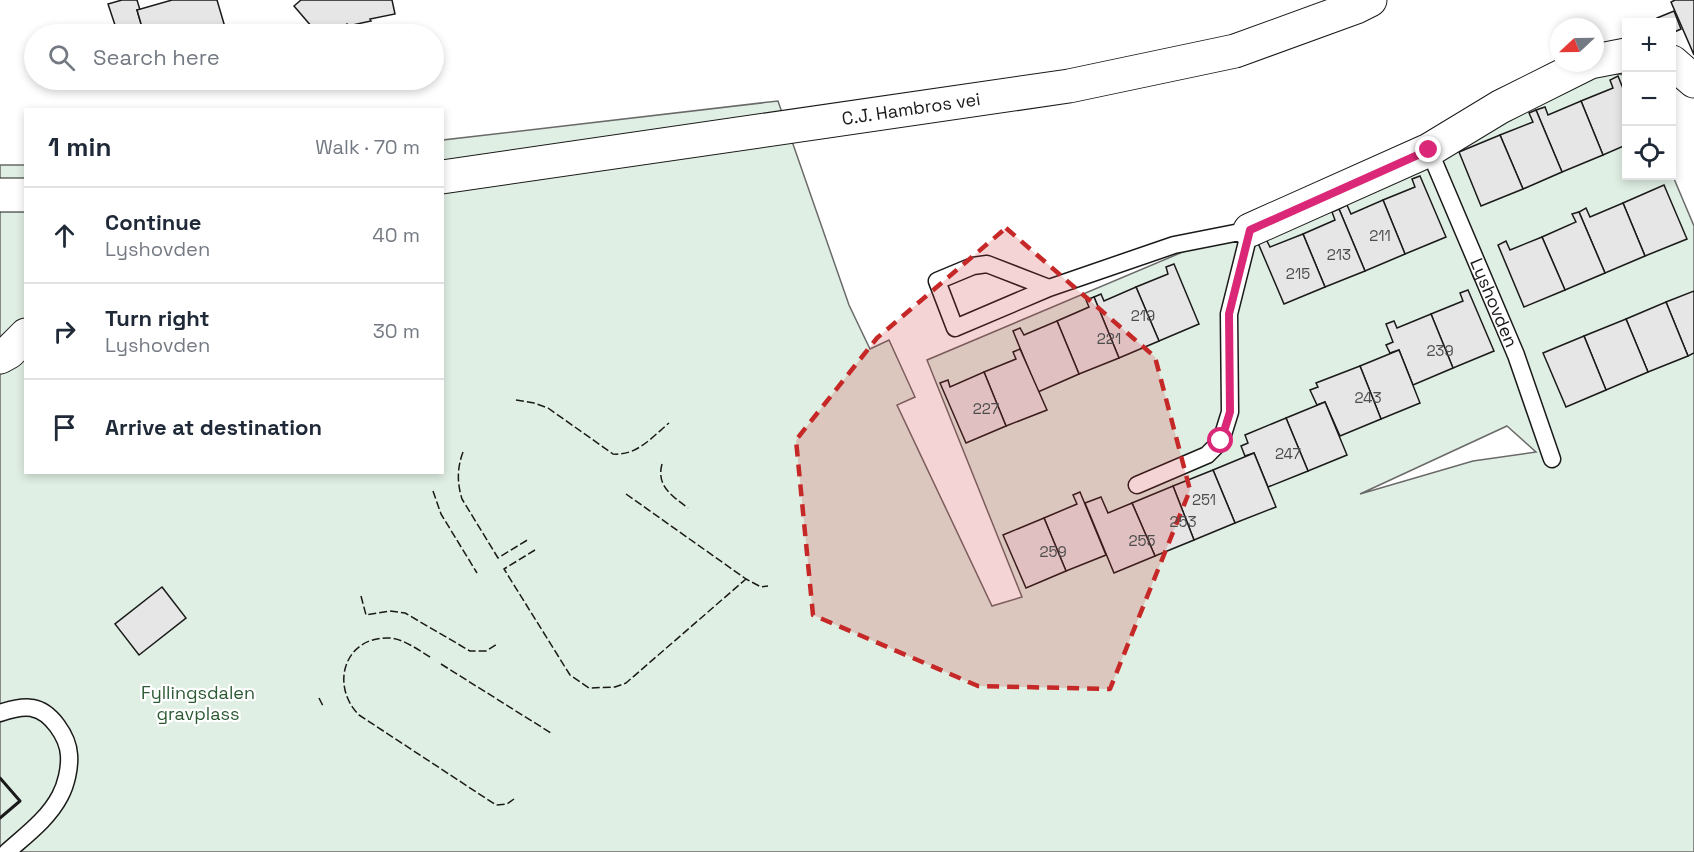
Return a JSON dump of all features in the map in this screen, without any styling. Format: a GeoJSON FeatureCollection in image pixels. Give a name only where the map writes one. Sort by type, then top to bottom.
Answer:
{"type":"FeatureCollection","features":[{"type":"Feature","properties":{"kind":"main road","name":"C.J. Hambros vei"},"geometry":{"type":"LineString","coordinates":[[444,177],[1069,86],[1235,51],[1370,0]]}},
{"type":"Feature","properties":{"kind":"main road"},"geometry":{"type":"LineString","coordinates":[[1604,59],[1622,56]]}},
{"type":"Feature","properties":{"kind":"main road"},"geometry":{"type":"LineString","coordinates":[[1676,66],[1694,81]]}},
{"type":"Feature","properties":{"kind":"main road"},"geometry":{"type":"LineString","coordinates":[[1250,230],[1429,150],[1500,107],[1570,72]]}},
{"type":"Feature","properties":{"kind":"main road"},"geometry":{"type":"LineString","coordinates":[[0,195],[24,195]]}},
{"type":"Feature","properties":{"kind":"main road"},"geometry":{"type":"LineString","coordinates":[[0,357],[9,352],[24,337]]}},
{"type":"Feature","properties":{"kind":"lane","name":"Lyshovden"},"geometry":{"type":"LineString","coordinates":[[1429,150],[1516,355],[1552,459]]}},
{"type":"Feature","properties":{"kind":"lane"},"geometry":{"type":"LineString","coordinates":[[1049,288],[987,264],[973,266],[937,281],[955,328],[1049,288],[1174,245],[1250,230],[1229,314],[1230,412],[1221,441],[1207,455],[1137,485]]}},
{"type":"Feature","properties":{"kind":"lane"},"geometry":{"type":"LineString","coordinates":[[0,713],[32,708],[49,716],[62,733],[69,755],[67,776],[60,795],[47,815],[7,852]]}},
{"type":"Feature","properties":{"kind":"highlighted area"},"geometry":{"type":"Polygon","coordinates":[[[1006,228],[1155,357],[1190,490],[1110,689],[978,686],[813,615],[796,440],[877,338],[1006,228]]]}},
{"type":"Feature","properties":{"kind":"green space","name":"Fyllingsdalen gravplass"},"geometry":{"type":"Polygon","coordinates":[[[1599,72],[1622,75],[1622,180],[1675,180],[1694,226],[1694,852],[0,852],[0,165],[24,165],[24,474],[444,474],[444,140],[778,101],[849,305],[870,349],[889,340],[915,397],[897,405],[992,606],[1022,597],[927,360],[1599,72]],[[1507,426],[1360,494],[1473,461],[1536,452],[1507,426]]]}},
{"type":"Feature","properties":{"kind":"building"},"geometry":{"type":"Polygon","coordinates":[[[122,0],[137,0],[141,24],[115,24],[108,4],[122,0]]]}},
{"type":"Feature","properties":{"kind":"building"},"geometry":{"type":"Polygon","coordinates":[[[172,0],[217,0],[224,24],[141,24],[137,10],[172,0]]]}},
{"type":"Feature","properties":{"kind":"building"},"geometry":{"type":"Polygon","coordinates":[[[301,0],[392,0],[395,14],[357,24],[309,24],[294,6],[301,0]]]}},
{"type":"Feature","properties":{"kind":"building"},"geometry":{"type":"Polygon","coordinates":[[[1694,0],[1694,55],[1671,2],[1694,0]]]}},
{"type":"Feature","properties":{"kind":"building"},"geometry":{"type":"Polygon","coordinates":[[[1674,11],[1681,29],[1676,31],[1676,18],[1657,18],[1674,11]]]}},
{"type":"Feature","properties":{"kind":"building"},"geometry":{"type":"Polygon","coordinates":[[[1618,76],[1622,86],[1622,147],[1603,155],[1581,101],[1613,88],[1610,80],[1618,76]]]}},
{"type":"Feature","properties":{"kind":"building"},"geometry":{"type":"Polygon","coordinates":[[[1581,101],[1603,155],[1562,172],[1536,110],[1545,107],[1548,115],[1581,101]]]}},
{"type":"Feature","properties":{"kind":"building"},"geometry":{"type":"Polygon","coordinates":[[[1536,110],[1562,172],[1523,189],[1500,135],[1533,122],[1529,113],[1536,110]]]}},
{"type":"Feature","properties":{"kind":"building"},"geometry":{"type":"Polygon","coordinates":[[[1500,135],[1523,189],[1481,206],[1459,152],[1500,135]]]}},
{"type":"Feature","properties":{"kind":"building"},"geometry":{"type":"Polygon","coordinates":[[[1420,176],[1446,237],[1405,254],[1383,200],[1415,187],[1412,179],[1420,176]]]}},
{"type":"Feature","properties":{"kind":"building"},"geometry":{"type":"Polygon","coordinates":[[[1664,185],[1687,239],[1645,256],[1623,203],[1664,185]]]}},
{"type":"Feature","properties":{"kind":"building"},"geometry":{"type":"Polygon","coordinates":[[[1383,200],[1405,254],[1365,271],[1339,209],[1347,205],[1351,214],[1383,200]]]}},
{"type":"Feature","properties":{"kind":"building"},"geometry":{"type":"Polygon","coordinates":[[[1623,203],[1645,256],[1605,273],[1579,212],[1586,208],[1590,217],[1623,203]]]}},
{"type":"Feature","properties":{"kind":"building"},"geometry":{"type":"Polygon","coordinates":[[[1339,209],[1365,271],[1325,287],[1303,234],[1335,220],[1332,212],[1339,209]]]}},
{"type":"Feature","properties":{"kind":"building"},"geometry":{"type":"Polygon","coordinates":[[[1579,212],[1605,273],[1565,290],[1542,237],[1576,222],[1572,214],[1579,212]]]}},
{"type":"Feature","properties":{"kind":"building"},"geometry":{"type":"Polygon","coordinates":[[[1303,234],[1325,287],[1284,304],[1258,243],[1266,239],[1270,247],[1303,234]]]}},
{"type":"Feature","properties":{"kind":"building"},"geometry":{"type":"Polygon","coordinates":[[[1542,237],[1565,290],[1524,307],[1498,245],[1506,241],[1510,250],[1542,237]]]}},
{"type":"Feature","properties":{"kind":"building"},"geometry":{"type":"Polygon","coordinates":[[[1174,264],[1199,324],[1159,341],[1136,287],[1168,274],[1166,267],[1174,264]]]}},
{"type":"Feature","properties":{"kind":"building"},"geometry":{"type":"Polygon","coordinates":[[[1136,287],[1159,341],[1119,358],[1094,297],[1101,294],[1104,301],[1136,287]]]}},
{"type":"Feature","properties":{"kind":"building"},"geometry":{"type":"Polygon","coordinates":[[[1468,290],[1494,351],[1453,368],[1431,314],[1463,301],[1460,293],[1468,290]]]}},
{"type":"Feature","properties":{"kind":"building"},"geometry":{"type":"Polygon","coordinates":[[[1694,291],[1694,353],[1688,356],[1666,302],[1694,291]]]}},
{"type":"Feature","properties":{"kind":"building"},"geometry":{"type":"Polygon","coordinates":[[[1094,297],[1119,358],[1079,374],[1057,321],[1089,307],[1086,300],[1094,297]]]}},
{"type":"Feature","properties":{"kind":"building"},"geometry":{"type":"Polygon","coordinates":[[[1666,302],[1688,356],[1648,372],[1626,319],[1666,302]]]}},
{"type":"Feature","properties":{"kind":"building"},"geometry":{"type":"Polygon","coordinates":[[[1431,314],[1453,368],[1413,385],[1399,350],[1390,353],[1386,345],[1393,342],[1386,324],[1394,321],[1397,328],[1431,314]]]}},
{"type":"Feature","properties":{"kind":"building"},"geometry":{"type":"Polygon","coordinates":[[[1626,319],[1648,372],[1606,390],[1584,336],[1626,319]]]}},
{"type":"Feature","properties":{"kind":"building"},"geometry":{"type":"Polygon","coordinates":[[[1057,321],[1079,374],[1038,392],[1013,331],[1020,328],[1024,335],[1057,321]]]}},
{"type":"Feature","properties":{"kind":"building"},"geometry":{"type":"Polygon","coordinates":[[[1584,336],[1606,390],[1566,407],[1543,353],[1584,336]]]}},
{"type":"Feature","properties":{"kind":"building"},"geometry":{"type":"Polygon","coordinates":[[[1020,349],[1047,410],[1006,426],[984,372],[1016,359],[1013,352],[1020,349]]]}},
{"type":"Feature","properties":{"kind":"building"},"geometry":{"type":"Polygon","coordinates":[[[1399,350],[1420,403],[1381,419],[1360,366],[1399,350]]]}},
{"type":"Feature","properties":{"kind":"building"},"geometry":{"type":"Polygon","coordinates":[[[1360,366],[1381,419],[1340,436],[1325,402],[1317,405],[1310,390],[1318,387],[1316,383],[1360,366]]]}},
{"type":"Feature","properties":{"kind":"building"},"geometry":{"type":"Polygon","coordinates":[[[984,372],[1006,426],[966,443],[940,383],[948,380],[950,387],[984,372]]]}},
{"type":"Feature","properties":{"kind":"building"},"geometry":{"type":"Polygon","coordinates":[[[1325,402],[1347,455],[1308,471],[1286,418],[1325,402]]]}},
{"type":"Feature","properties":{"kind":"building"},"geometry":{"type":"Polygon","coordinates":[[[1286,418],[1308,471],[1268,487],[1254,453],[1245,456],[1241,446],[1248,443],[1245,435],[1286,418]]]}},
{"type":"Feature","properties":{"kind":"building"},"geometry":{"type":"Polygon","coordinates":[[[1254,453],[1276,507],[1235,523],[1213,470],[1254,453]]]}},
{"type":"Feature","properties":{"kind":"building"},"geometry":{"type":"Polygon","coordinates":[[[1213,470],[1235,523],[1194,540],[1173,486],[1213,470]]]}},
{"type":"Feature","properties":{"kind":"building"},"geometry":{"type":"Polygon","coordinates":[[[1173,486],[1194,540],[1155,556],[1132,503],[1173,486]]]}},
{"type":"Feature","properties":{"kind":"building"},"geometry":{"type":"Polygon","coordinates":[[[1080,492],[1106,555],[1066,571],[1044,518],[1077,504],[1073,495],[1080,492]]]}},
{"type":"Feature","properties":{"kind":"building"},"geometry":{"type":"Polygon","coordinates":[[[1101,497],[1108,513],[1132,503],[1155,556],[1114,573],[1085,503],[1101,497]]]}},
{"type":"Feature","properties":{"kind":"building"},"geometry":{"type":"Polygon","coordinates":[[[1044,518],[1066,571],[1026,588],[1003,535],[1044,518]]]}},
{"type":"Feature","properties":{"kind":"building"},"geometry":{"type":"Polygon","coordinates":[[[162,587],[186,618],[139,655],[115,624],[162,587]]]}},
{"type":"Feature","properties":{"kind":"fence"},"geometry":{"type":"LineString","coordinates":[[516,400],[548,408],[613,454],[622,454],[637,449],[669,423]]}},
{"type":"Feature","properties":{"kind":"fence"},"geometry":{"type":"LineString","coordinates":[[463,452],[458,475],[462,499],[498,558],[529,539]]}},
{"type":"Feature","properties":{"kind":"fence"},"geometry":{"type":"LineString","coordinates":[[662,464],[663,484],[671,495],[688,508]]}},
{"type":"Feature","properties":{"kind":"fence"},"geometry":{"type":"LineString","coordinates":[[433,491],[441,514],[477,573]]}},
{"type":"Feature","properties":{"kind":"fence"},"geometry":{"type":"LineString","coordinates":[[626,494],[746,579],[761,587],[768,586]]}},
{"type":"Feature","properties":{"kind":"fence"},"geometry":{"type":"LineString","coordinates":[[535,550],[504,569],[570,675],[589,688],[615,687],[626,683],[746,579]]}},
{"type":"Feature","properties":{"kind":"fence"},"geometry":{"type":"LineString","coordinates":[[361,596],[366,615],[390,611],[405,613],[470,651],[486,651],[497,644]]}},
{"type":"Feature","properties":{"kind":"fence"},"geometry":{"type":"LineString","coordinates":[[430,657],[399,640],[388,638],[373,640],[361,646],[352,654],[346,665],[345,691],[350,703],[359,715],[496,805],[507,804],[514,799]]}},
{"type":"Feature","properties":{"kind":"fence"},"geometry":{"type":"LineString","coordinates":[[441,664],[551,733]]}},
{"type":"Feature","properties":{"kind":"fence"},"geometry":{"type":"LineString","coordinates":[[319,698],[323,706]]}},
{"type":"Feature","properties":{"kind":"wall"},"geometry":{"type":"LineString","coordinates":[[0,778],[20,801],[0,818]]}},
{"type":"Feature","properties":{"kind":"route"},"geometry":{"type":"LineString","coordinates":[[1221,441],[1230,412],[1229,314],[1250,230],[1429,150]]}}]}
